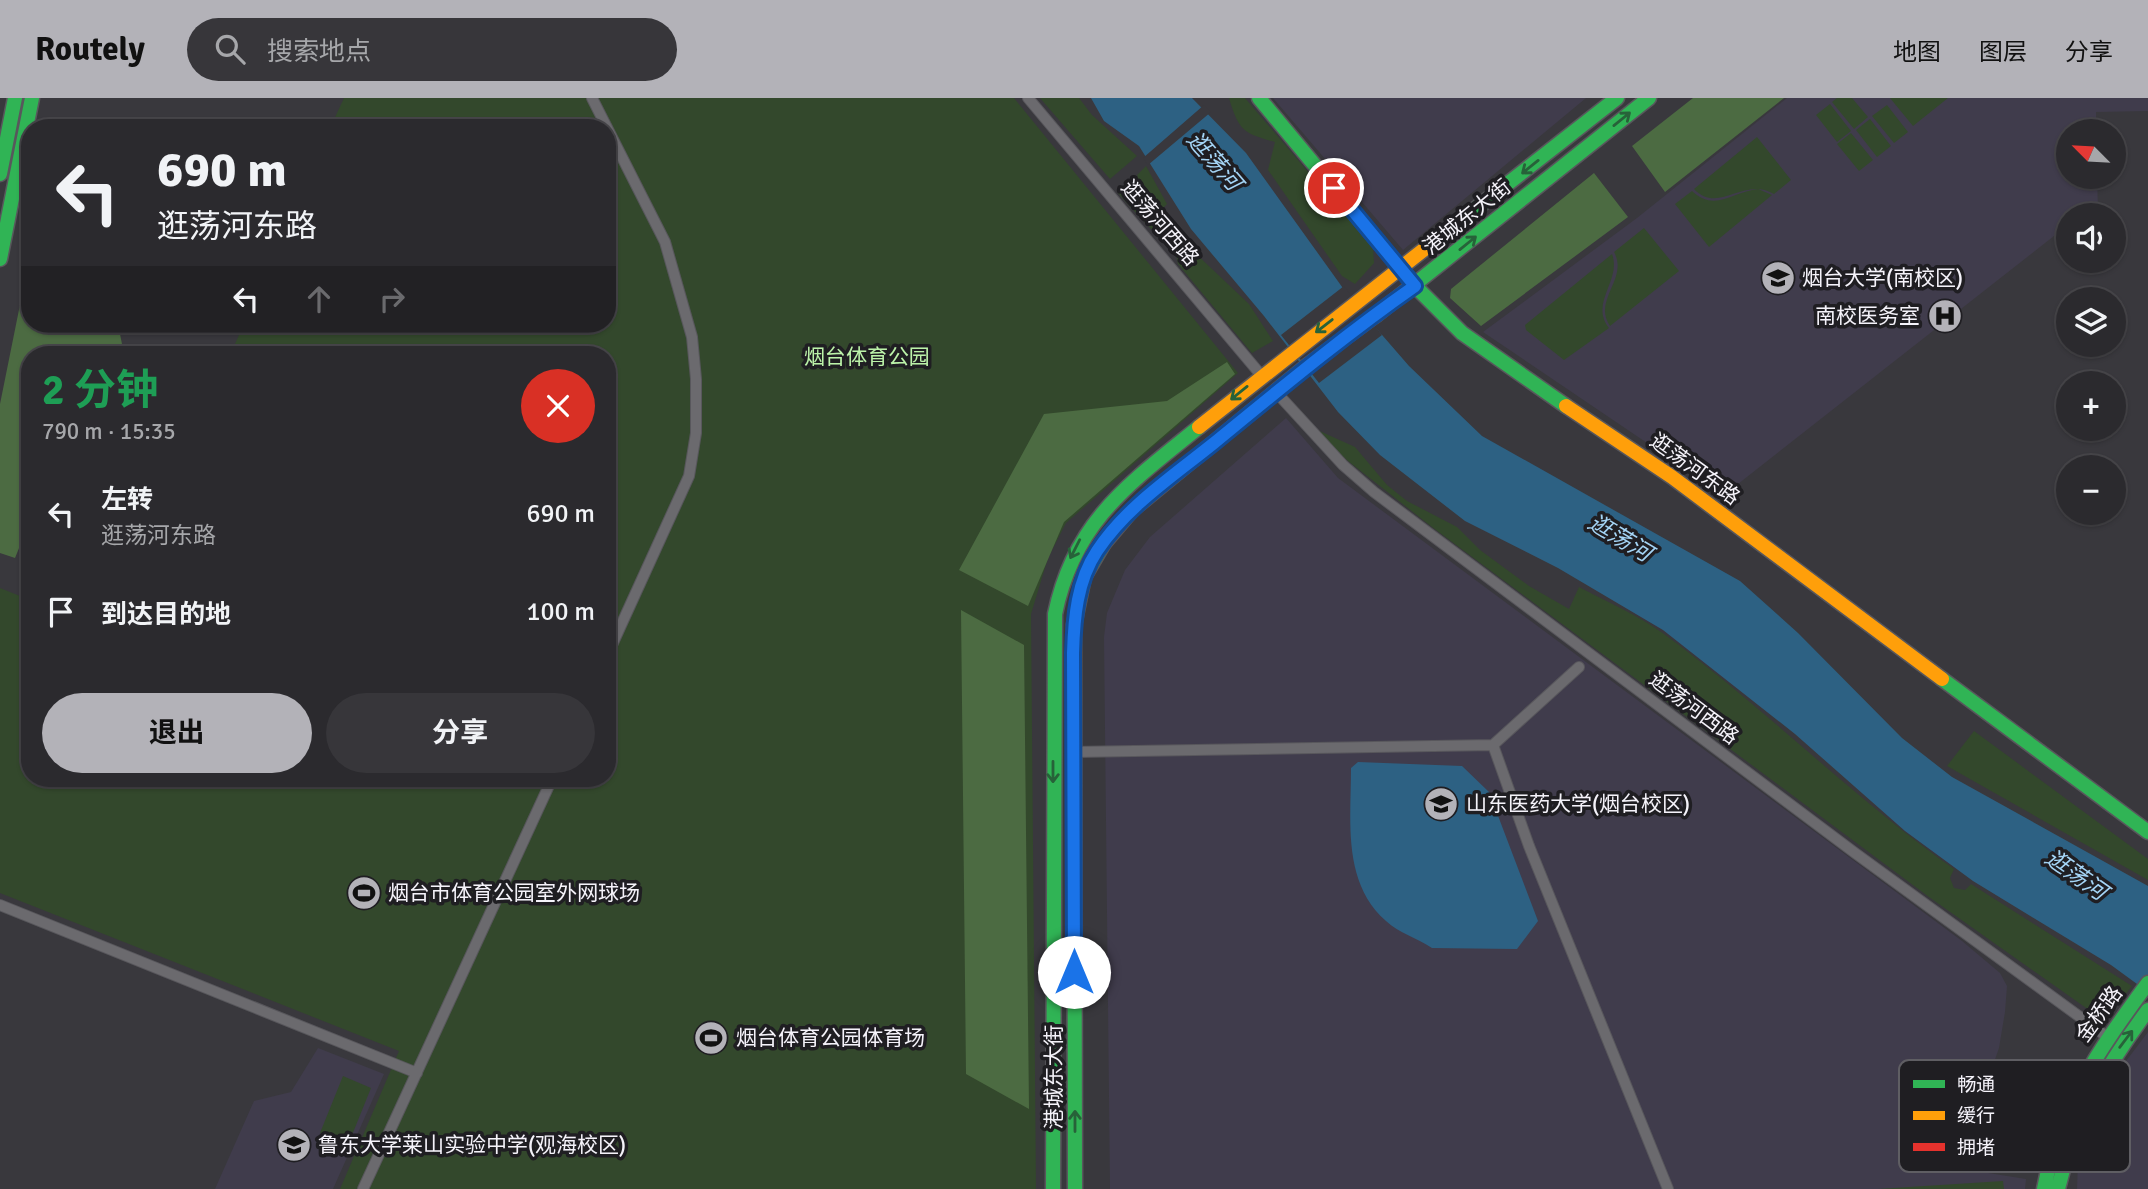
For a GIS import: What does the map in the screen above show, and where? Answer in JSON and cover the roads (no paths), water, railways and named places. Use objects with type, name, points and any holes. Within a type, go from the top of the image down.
[{"type":"main road","points":[[0,174],[15,98]]},
{"type":"main road","points":[[28,119],[32,98]]},
{"type":"main road","name":"逛荡河东路","points":[[1259,98],[1415,286],[1462,333],[1503,364],[1672,477],[2148,832]]},
{"type":"main road","name":"港城东大街","points":[[1053,1189],[1053,634],[1060,587],[1079,541],[1105,505],[1261,375],[1401,269],[1617,98]]},
{"type":"main road","name":"港城东大街","points":[[1075,1189],[1074,625],[1084,577],[1096,552],[1132,510],[1308,365],[1415,286],[1649,98]]},
{"type":"main road","points":[[1583,124],[1596,141]]},
{"type":"main road","points":[[0,259],[21,153]]},
{"type":"main road","name":"金桥路","points":[[2091,1060],[2106,1036],[2145,987]]},
{"type":"main road","name":"金桥路","points":[[2113,1060],[2148,1010]]},
{"type":"main road","name":"金桥路","points":[[2059,1189],[2063,1172]]},
{"type":"street","points":[[592,98],[603,119]]},
{"type":"street","name":"逛荡河西路","points":[[1028,98],[1261,375]]},
{"type":"street","points":[[616,145],[665,242],[692,337],[696,379],[696,433],[689,476],[616,636]]},
{"type":"street","name":"逛荡河西路","points":[[1276,392],[1343,465],[1374,492],[1855,853],[2106,1036]]},
{"type":"street","points":[[1073,752],[1493,745],[1579,667]]},
{"type":"street","points":[[1493,745],[1529,846],[1668,1189]]},
{"type":"street","points":[[363,1189],[548,787]]},
{"type":"street","points":[[0,905],[417,1073]]},
{"type":"water","name":"逛荡河","points":[[1091,98],[1192,98],[1246,153],[1350,298],[1409,366],[1482,436],[1740,581],[1798,633],[1902,738],[1952,777],[2148,886],[2148,992],[2111,965],[1973,881],[1905,831],[1795,734],[1663,630],[1558,568],[1465,521],[1380,455],[1338,412],[1264,316],[1191,229],[1139,146],[1104,121]]},
{"type":"water","points":[[1358,762],[1462,766],[1489,792],[1538,921],[1517,949],[1432,948],[1391,925],[1372,905],[1362,888],[1352,850],[1351,768]]},
{"type":"place","name":"烟台大学(南校区)","points":[[1778,278]]},
{"type":"place","name":"南校医务室","points":[[1945,316]]},
{"type":"place","name":"山东医药大学(烟台校区)","points":[[1441,804]]},
{"type":"place","name":"烟台市体育公园室外网球场","points":[[364,893]]},
{"type":"place","name":"烟台体育公园体育场","points":[[711,1038]]},
{"type":"place","name":"鲁东大学莱山实验中学(观海校区)","points":[[294,1145]]},
{"type":"park label","name":"烟台体育公园","points":[[867,357]]}]
